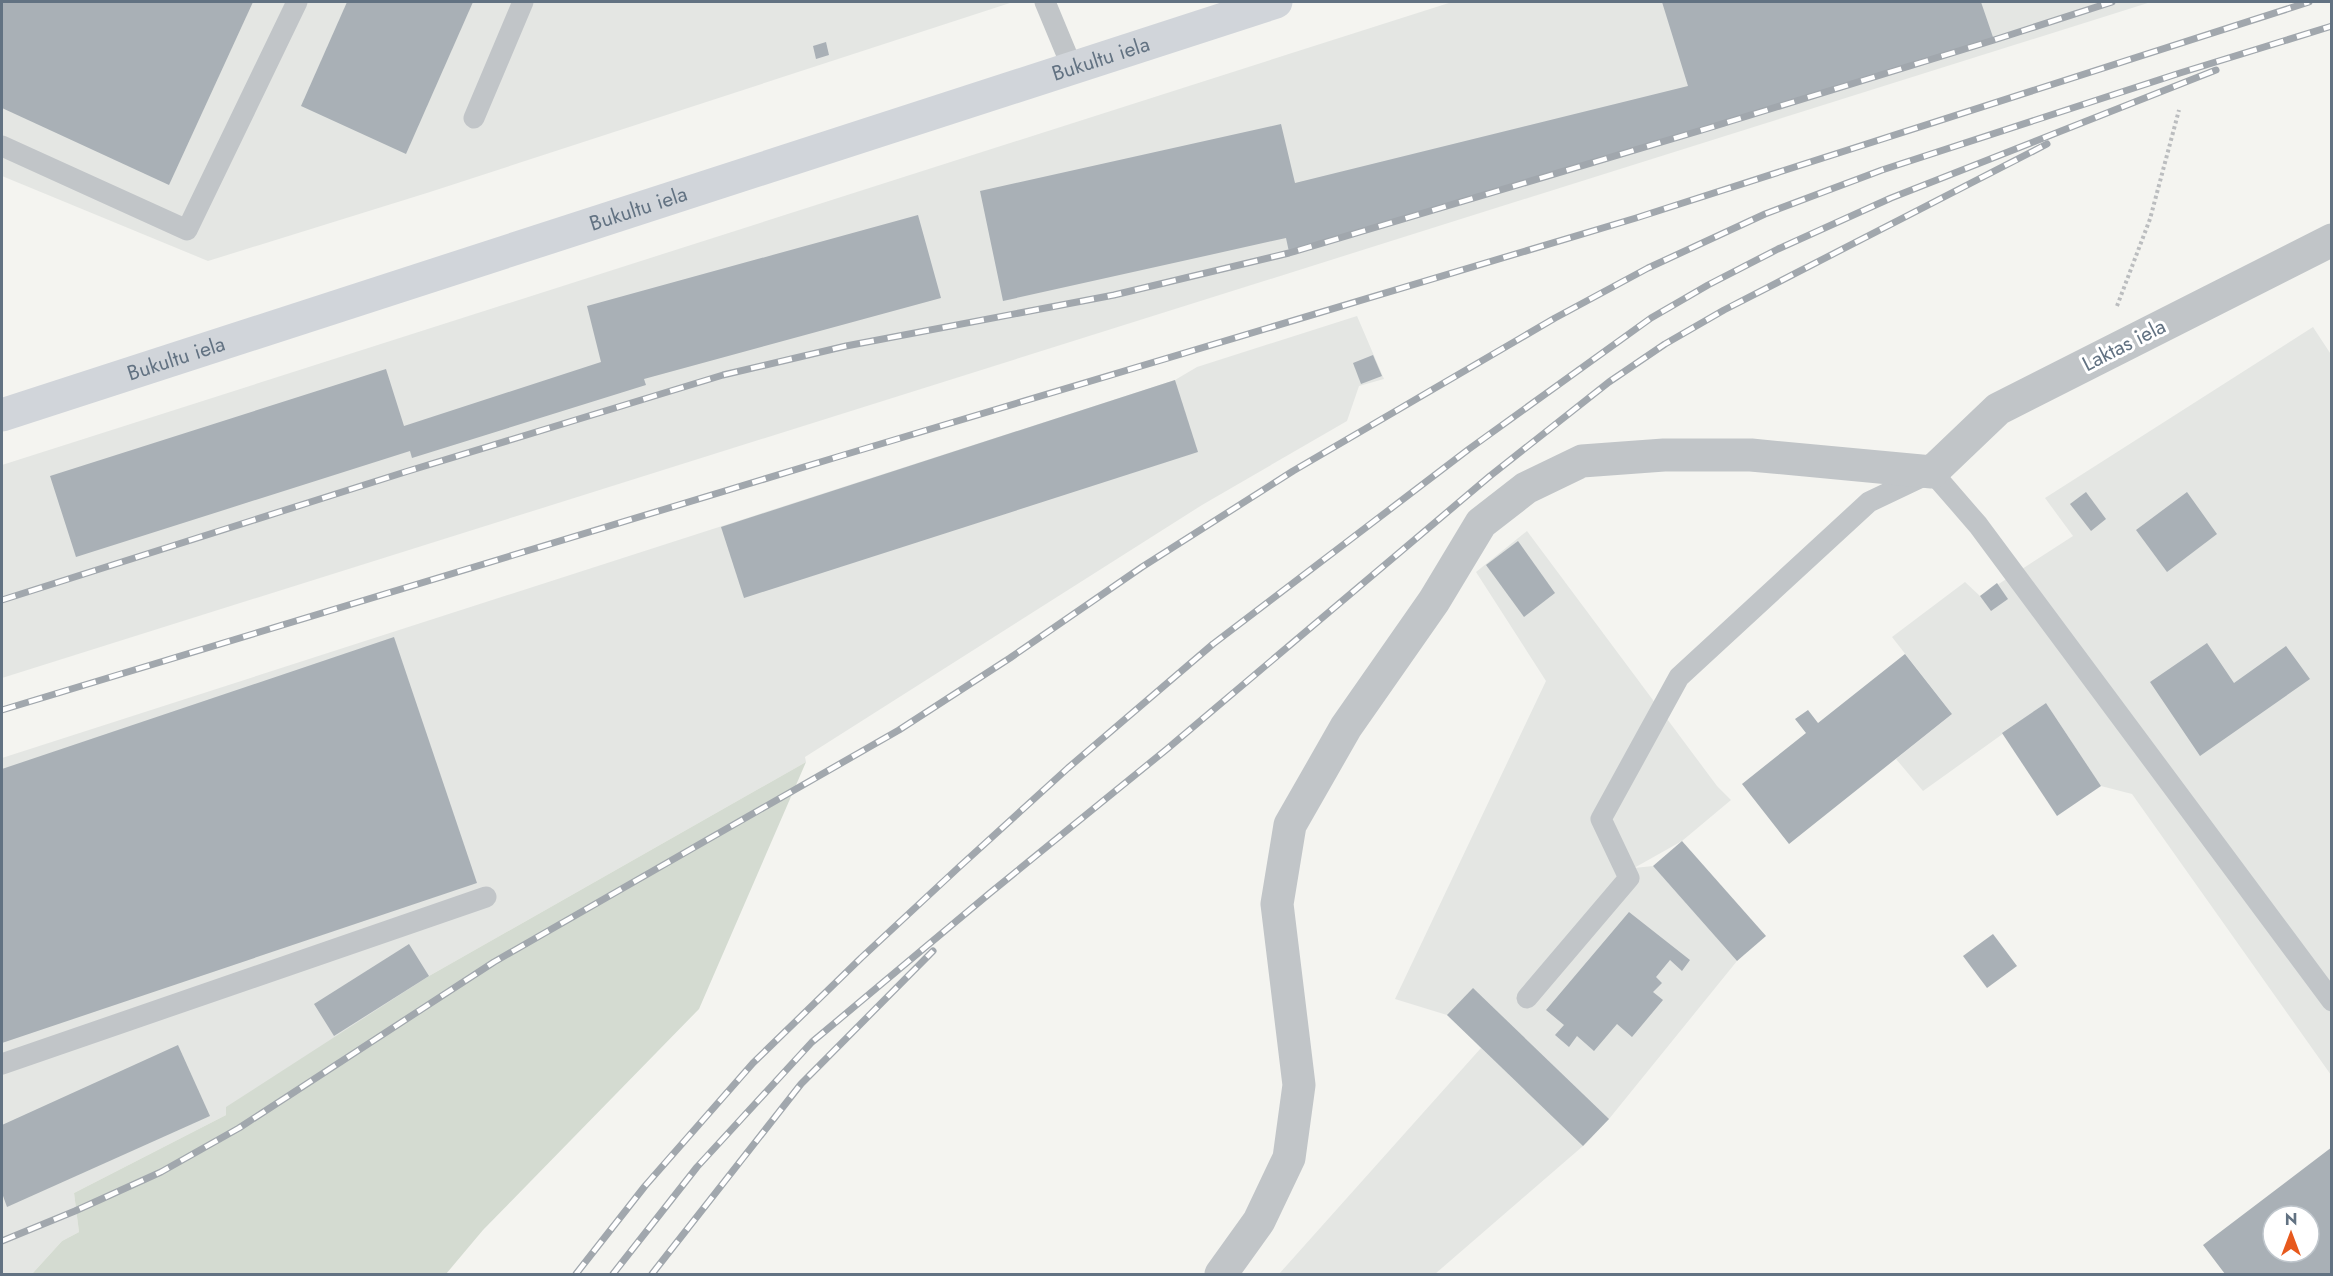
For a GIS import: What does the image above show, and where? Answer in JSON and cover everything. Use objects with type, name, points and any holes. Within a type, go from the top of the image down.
[{"type":"street","name":"Bukultu iela","points":[[2,415],[1276,2]]},
{"type":"street","name":"Laktas iela","points":[[1932,472],[1998,409],[2331,240]]},
{"type":"street","points":[[1221,1275],[1259,1221],[1289,1158],[1299,1084],[1277,904],[1290,825],[1346,727],[1434,601],[1481,523],[1526,488],[1582,461],[1664,456],[1751,455],[1932,472]]},
{"type":"lane","points":[[2,146],[187,230],[297,2]]},
{"type":"lane","points":[[474,118],[524,2]]},
{"type":"lane","points":[[1045,2],[1072,67]]},
{"type":"lane","points":[[1527,998],[1629,878],[1601,819],[1679,677],[1869,502],[1932,472],[1978,525],[2331,1000]]},
{"type":"lane","points":[[2,1064],[486,897]]},
{"type":"path","points":[[2096,360],[2150,219],[2179,110]]},
{"type":"shaded area","points":[[2,2],[1013,2],[430,192],[208,261],[2,176]]},
{"type":"shaded area","points":[[1452,2],[2151,2],[2,678],[2,465]]},
{"type":"shaded area","points":[[1357,316],[1384,379],[1359,386],[1347,421],[1202,505],[805,757],[806,762],[429,976],[226,1115],[74,1193],[79,1232],[62,1241],[32,1274],[2,1274],[2,758],[1175,380],[1197,367]]},
{"type":"shaded area","points":[[2313,327],[2332,356],[2331,1075],[2132,794],[2101,786],[2046,703],[1923,791],[1896,759],[1952,714],[1892,637],[1965,582],[1980,596],[2073,536],[2045,498]]},
{"type":"shaded area","points":[[1527,531],[1717,786],[1731,800],[1682,841],[1634,868],[1653,866],[1737,961],[1609,1119],[1583,1146],[1435,1274],[1279,1274],[1481,1048],[1447,1015],[1395,999],[1546,681],[1476,572]]},
{"type":"shaded area","points":[[806,762],[699,1009],[483,1230],[446,1274],[32,1274],[62,1241],[79,1232],[74,1193],[226,1115],[226,1107],[429,976]]},
{"type":"building","points":[[2,2],[253,2],[169,185],[2,108]]},
{"type":"building","points":[[347,2],[473,2],[406,154],[301,106]]},
{"type":"building","points":[[1662,2],[1981,2],[1994,40],[1289,252],[1286,238],[1003,301],[980,191],[1281,124],[1295,183],[1688,86]]},
{"type":"building","points":[[826,42],[829,55],[816,59],[813,46]]},
{"type":"building","points":[[918,215],[941,298],[644,379],[646,385],[412,458],[410,451],[76,557],[50,476],[386,369],[404,426],[601,362],[587,306]]},
{"type":"building","points":[[1373,355],[1382,376],[1361,384],[1353,363]]},
{"type":"building","points":[[1175,380],[1198,452],[744,598],[721,527]]},
{"type":"building","points":[[2086,492],[2106,519],[2091,531],[2070,504]]},
{"type":"building","points":[[2187,492],[2217,534],[2167,572],[2136,530]]},
{"type":"building","points":[[1518,541],[1555,593],[1524,617],[1486,565]]},
{"type":"building","points":[[1997,583],[2008,599],[1991,611],[1980,596]]},
{"type":"building","points":[[394,637],[477,883],[2,1043],[2,769]]},
{"type":"building","points":[[2207,643],[2234,683],[2286,646],[2310,679],[2200,756],[2150,682]]},
{"type":"building","points":[[1905,654],[1952,714],[1789,844],[1742,784],[1806,733],[1795,719],[1808,710],[1818,723]]},
{"type":"building","points":[[2046,703],[2101,786],[2057,816],[2002,733]]},
{"type":"building","points":[[1682,841],[1766,936],[1737,961],[1653,866]]},
{"type":"building","points":[[1629,912],[1690,960],[1682,971],[1670,960],[1656,977],[1662,983],[1653,992],[1663,1000],[1632,1037],[1617,1024],[1594,1051],[1577,1036],[1569,1047],[1555,1035],[1564,1025],[1546,1010]]},
{"type":"building","points":[[1993,934],[2017,966],[1987,988],[1963,956]]},
{"type":"building","points":[[409,944],[429,976],[334,1036],[314,1004]]},
{"type":"building","points":[[1473,988],[1609,1119],[1583,1146],[1447,1015]]},
{"type":"building","points":[[178,1045],[210,1116],[7,1207],[2,1193],[2,1125]]},
{"type":"building","points":[[2332,1147],[2332,1274],[2225,1274],[2203,1245]]},
{"type":"railway","points":[[2,600],[405,472],[723,375],[846,346],[1114,295],[1289,253],[1702,130],[2112,2]]},
{"type":"railway","points":[[2,710],[1636,218],[2309,2]]},
{"type":"railway","points":[[2,1241],[161,1172],[239,1128],[494,962],[899,730],[1010,658],[1142,567],[1293,471],[1555,318],[1648,268],[1765,214],[1882,170],[2332,26]]},
{"type":"railway","points":[[576,1274],[645,1186],[753,1063],[958,868],[1068,768],[1213,644],[1469,449],[1651,318],[1778,249],[1891,198],[2216,70]]},
{"type":"railway","points":[[613,1274],[697,1167],[812,1042],[1167,749],[1490,476],[1609,382],[1665,344],[1724,310],[2047,144]]},
{"type":"railway","points":[[652,1274],[801,1084],[933,951]]}]
